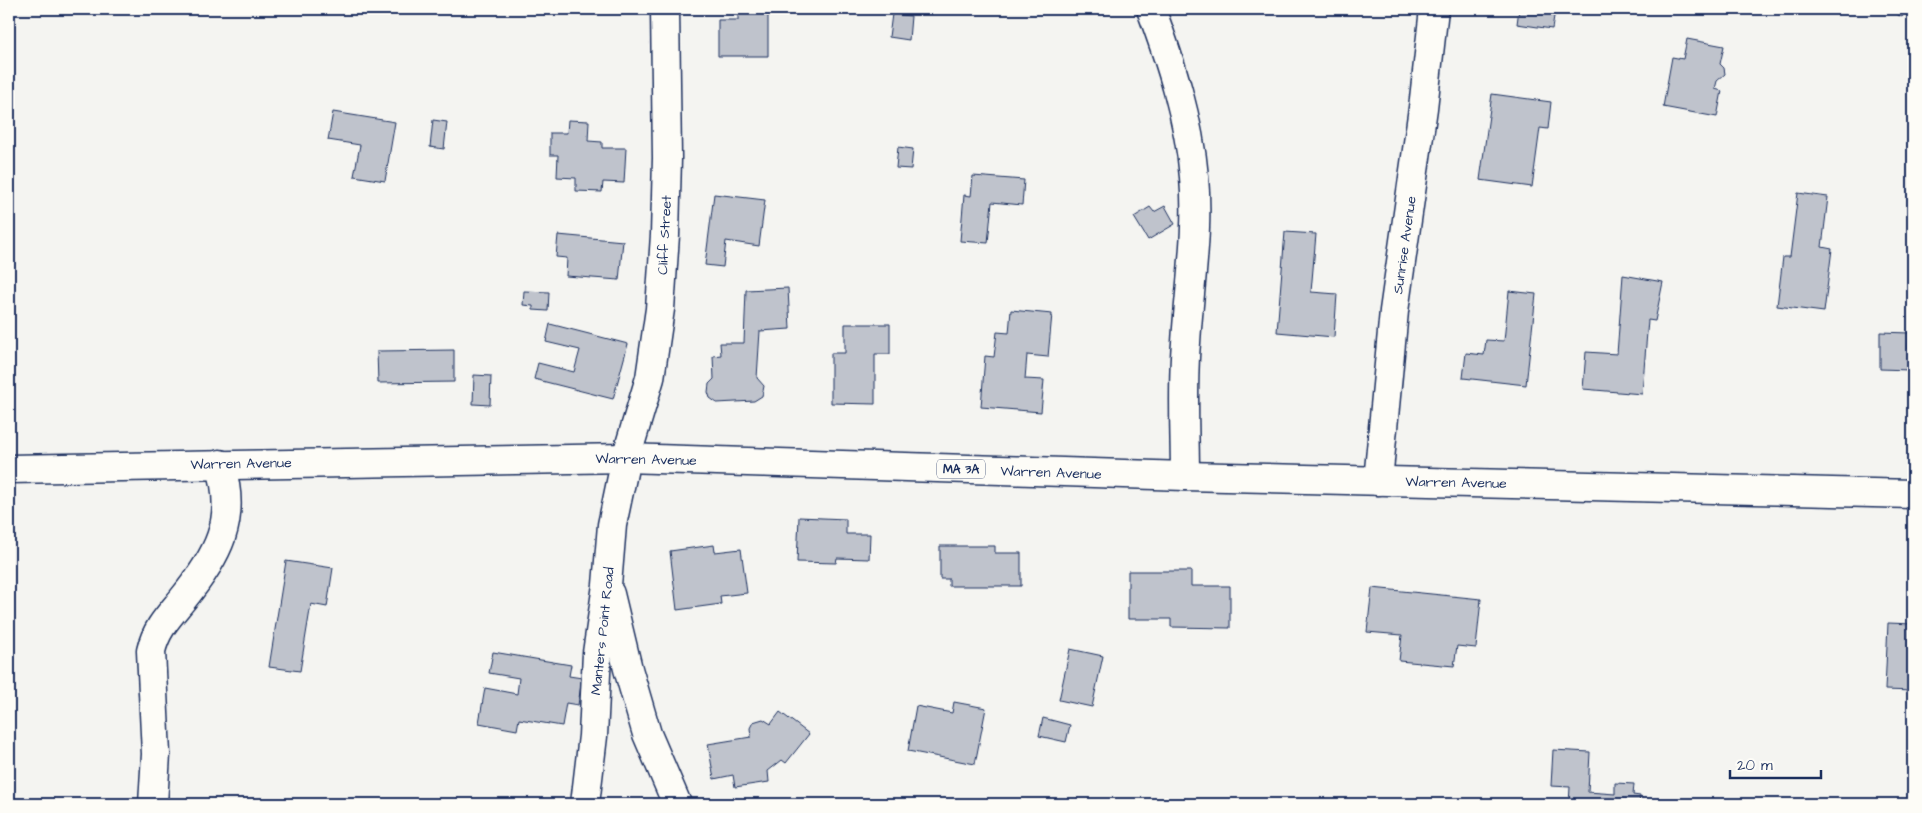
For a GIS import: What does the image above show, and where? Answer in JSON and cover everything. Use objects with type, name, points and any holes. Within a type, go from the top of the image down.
[{"type":"main road","name":"Cliff Street","points":[[626,458],[650,378],[660,309],[668,158],[665,9]]},
{"type":"main road","points":[[1151,9],[1172,65],[1188,132],[1194,178],[1194,230],[1184,385],[1186,476]]},
{"type":"main road","name":"Sunrise Avenue","points":[[1378,481],[1394,311],[1423,108],[1434,9]]},
{"type":"main road","name":"Warren Avenue","points":[[9,468],[626,458],[1186,476],[1913,494]]},
{"type":"main road","name":"Manters Point Road","points":[[585,804],[593,736],[597,653],[607,585],[612,524],[626,458]]},
{"type":"main road","points":[[153,804],[156,754],[151,666],[154,637],[163,621],[200,576],[219,543],[228,508],[227,490],[220,464]]},
{"type":"main road","points":[[607,585],[644,726],[677,804]]},
{"type":"building","points":[[738,9],[768,9],[768,56],[718,56],[718,20],[738,20]]},
{"type":"building","points":[[1519,9],[1561,9],[1561,11],[1555,10],[1552,29],[1517,24]]},
{"type":"building","points":[[1887,9],[1907,9],[1902,17]]},
{"type":"building","points":[[892,14],[911,16],[909,40],[889,37]]},
{"type":"building","points":[[1687,39],[1724,46],[1720,64],[1724,68],[1725,74],[1717,81],[1715,89],[1722,91],[1717,117],[1663,107],[1672,57],[1683,59]]},
{"type":"building","points":[[1492,94],[1551,102],[1548,129],[1540,128],[1532,187],[1480,180]]},
{"type":"building","points":[[333,112],[395,122],[385,181],[354,176],[360,145],[328,140]]},
{"type":"building","points":[[433,120],[447,122],[444,149],[430,147]]},
{"type":"building","points":[[568,120],[589,121],[588,141],[602,142],[602,148],[626,148],[624,183],[603,182],[602,192],[576,191],[576,178],[557,177],[558,155],[550,155],[550,133],[567,133]]},
{"type":"building","points":[[898,147],[913,149],[911,169],[896,168]]},
{"type":"building","points":[[973,176],[1024,180],[1022,205],[992,202],[988,243],[960,241],[964,195],[971,196]]},
{"type":"building","points":[[1798,193],[1828,197],[1822,247],[1832,249],[1824,312],[1777,306],[1783,257],[1790,257]]},
{"type":"building","points":[[714,194],[765,200],[759,246],[726,241],[723,267],[705,265]]},
{"type":"building","points":[[1165,206],[1175,224],[1148,240],[1134,217],[1150,207],[1154,212]]},
{"type":"building","points":[[1285,232],[1316,234],[1311,292],[1337,294],[1334,337],[1277,332]]},
{"type":"building","points":[[558,235],[623,241],[619,280],[566,276],[567,258],[556,257]]},
{"type":"building","points":[[1623,275],[1663,282],[1655,321],[1648,320],[1642,394],[1583,389],[1586,352],[1617,354]]},
{"type":"building","points":[[788,288],[790,329],[760,331],[757,378],[764,386],[762,396],[754,401],[717,403],[710,398],[708,392],[709,384],[714,379],[713,356],[721,355],[720,343],[744,343],[746,290]]},
{"type":"building","points":[[524,291],[549,292],[548,311],[533,310],[533,306],[523,305]]},
{"type":"building","points":[[1509,291],[1536,294],[1526,385],[1463,378],[1466,353],[1484,355],[1486,340],[1504,341]]},
{"type":"building","points":[[1011,310],[1052,314],[1048,357],[1027,355],[1025,379],[1044,380],[1041,412],[981,407],[985,356],[994,357],[997,332],[1009,333]]},
{"type":"building","points":[[550,324],[628,344],[613,399],[534,379],[538,363],[574,372],[580,350],[546,342]]},
{"type":"building","points":[[845,324],[890,324],[890,354],[875,354],[875,404],[831,403],[831,353],[845,353]]},
{"type":"building","points":[[1880,332],[1909,333],[1908,349],[1913,349],[1913,397],[1908,397],[1909,370],[1880,369]]},
{"type":"building","points":[[454,350],[454,382],[378,383],[377,351]]},
{"type":"building","points":[[474,375],[491,376],[490,405],[473,404]]},
{"type":"building","points":[[799,517],[846,519],[846,534],[870,534],[869,559],[837,558],[836,563],[797,562]]},
{"type":"building","points":[[714,545],[715,552],[741,549],[747,593],[720,596],[721,604],[677,610],[670,551]]},
{"type":"building","points":[[940,546],[995,546],[995,553],[1021,553],[1021,586],[949,586],[949,579],[940,579]]},
{"type":"building","points":[[286,561],[333,568],[327,607],[311,604],[300,671],[269,667]]},
{"type":"building","points":[[1128,571],[1191,571],[1191,586],[1230,586],[1230,628],[1171,627],[1171,619],[1128,619]]},
{"type":"building","points":[[1372,588],[1481,599],[1476,648],[1457,646],[1454,666],[1399,661],[1402,635],[1367,632]]},
{"type":"building","points":[[1888,623],[1913,624],[1913,691],[1885,690]]},
{"type":"building","points":[[1070,649],[1103,656],[1092,707],[1059,700]]},
{"type":"building","points":[[493,652],[571,665],[569,676],[582,678],[578,705],[566,703],[562,726],[519,719],[517,730],[479,723],[485,688],[517,694],[519,678],[489,673]]},
{"type":"building","points":[[954,702],[986,708],[975,764],[908,751],[916,706],[952,713]]},
{"type":"building","points":[[780,712],[809,734],[786,763],[782,760],[768,771],[769,782],[735,787],[733,775],[714,779],[708,744],[751,737],[750,728],[753,722],[763,719],[771,724]]},
{"type":"building","points":[[1043,718],[1070,725],[1066,742],[1039,736]]},
{"type":"building","points":[[1553,750],[1590,752],[1588,792],[1615,794],[1615,783],[1634,784],[1633,795],[1640,796],[1639,804],[1569,804],[1570,787],[1551,786]]}]
